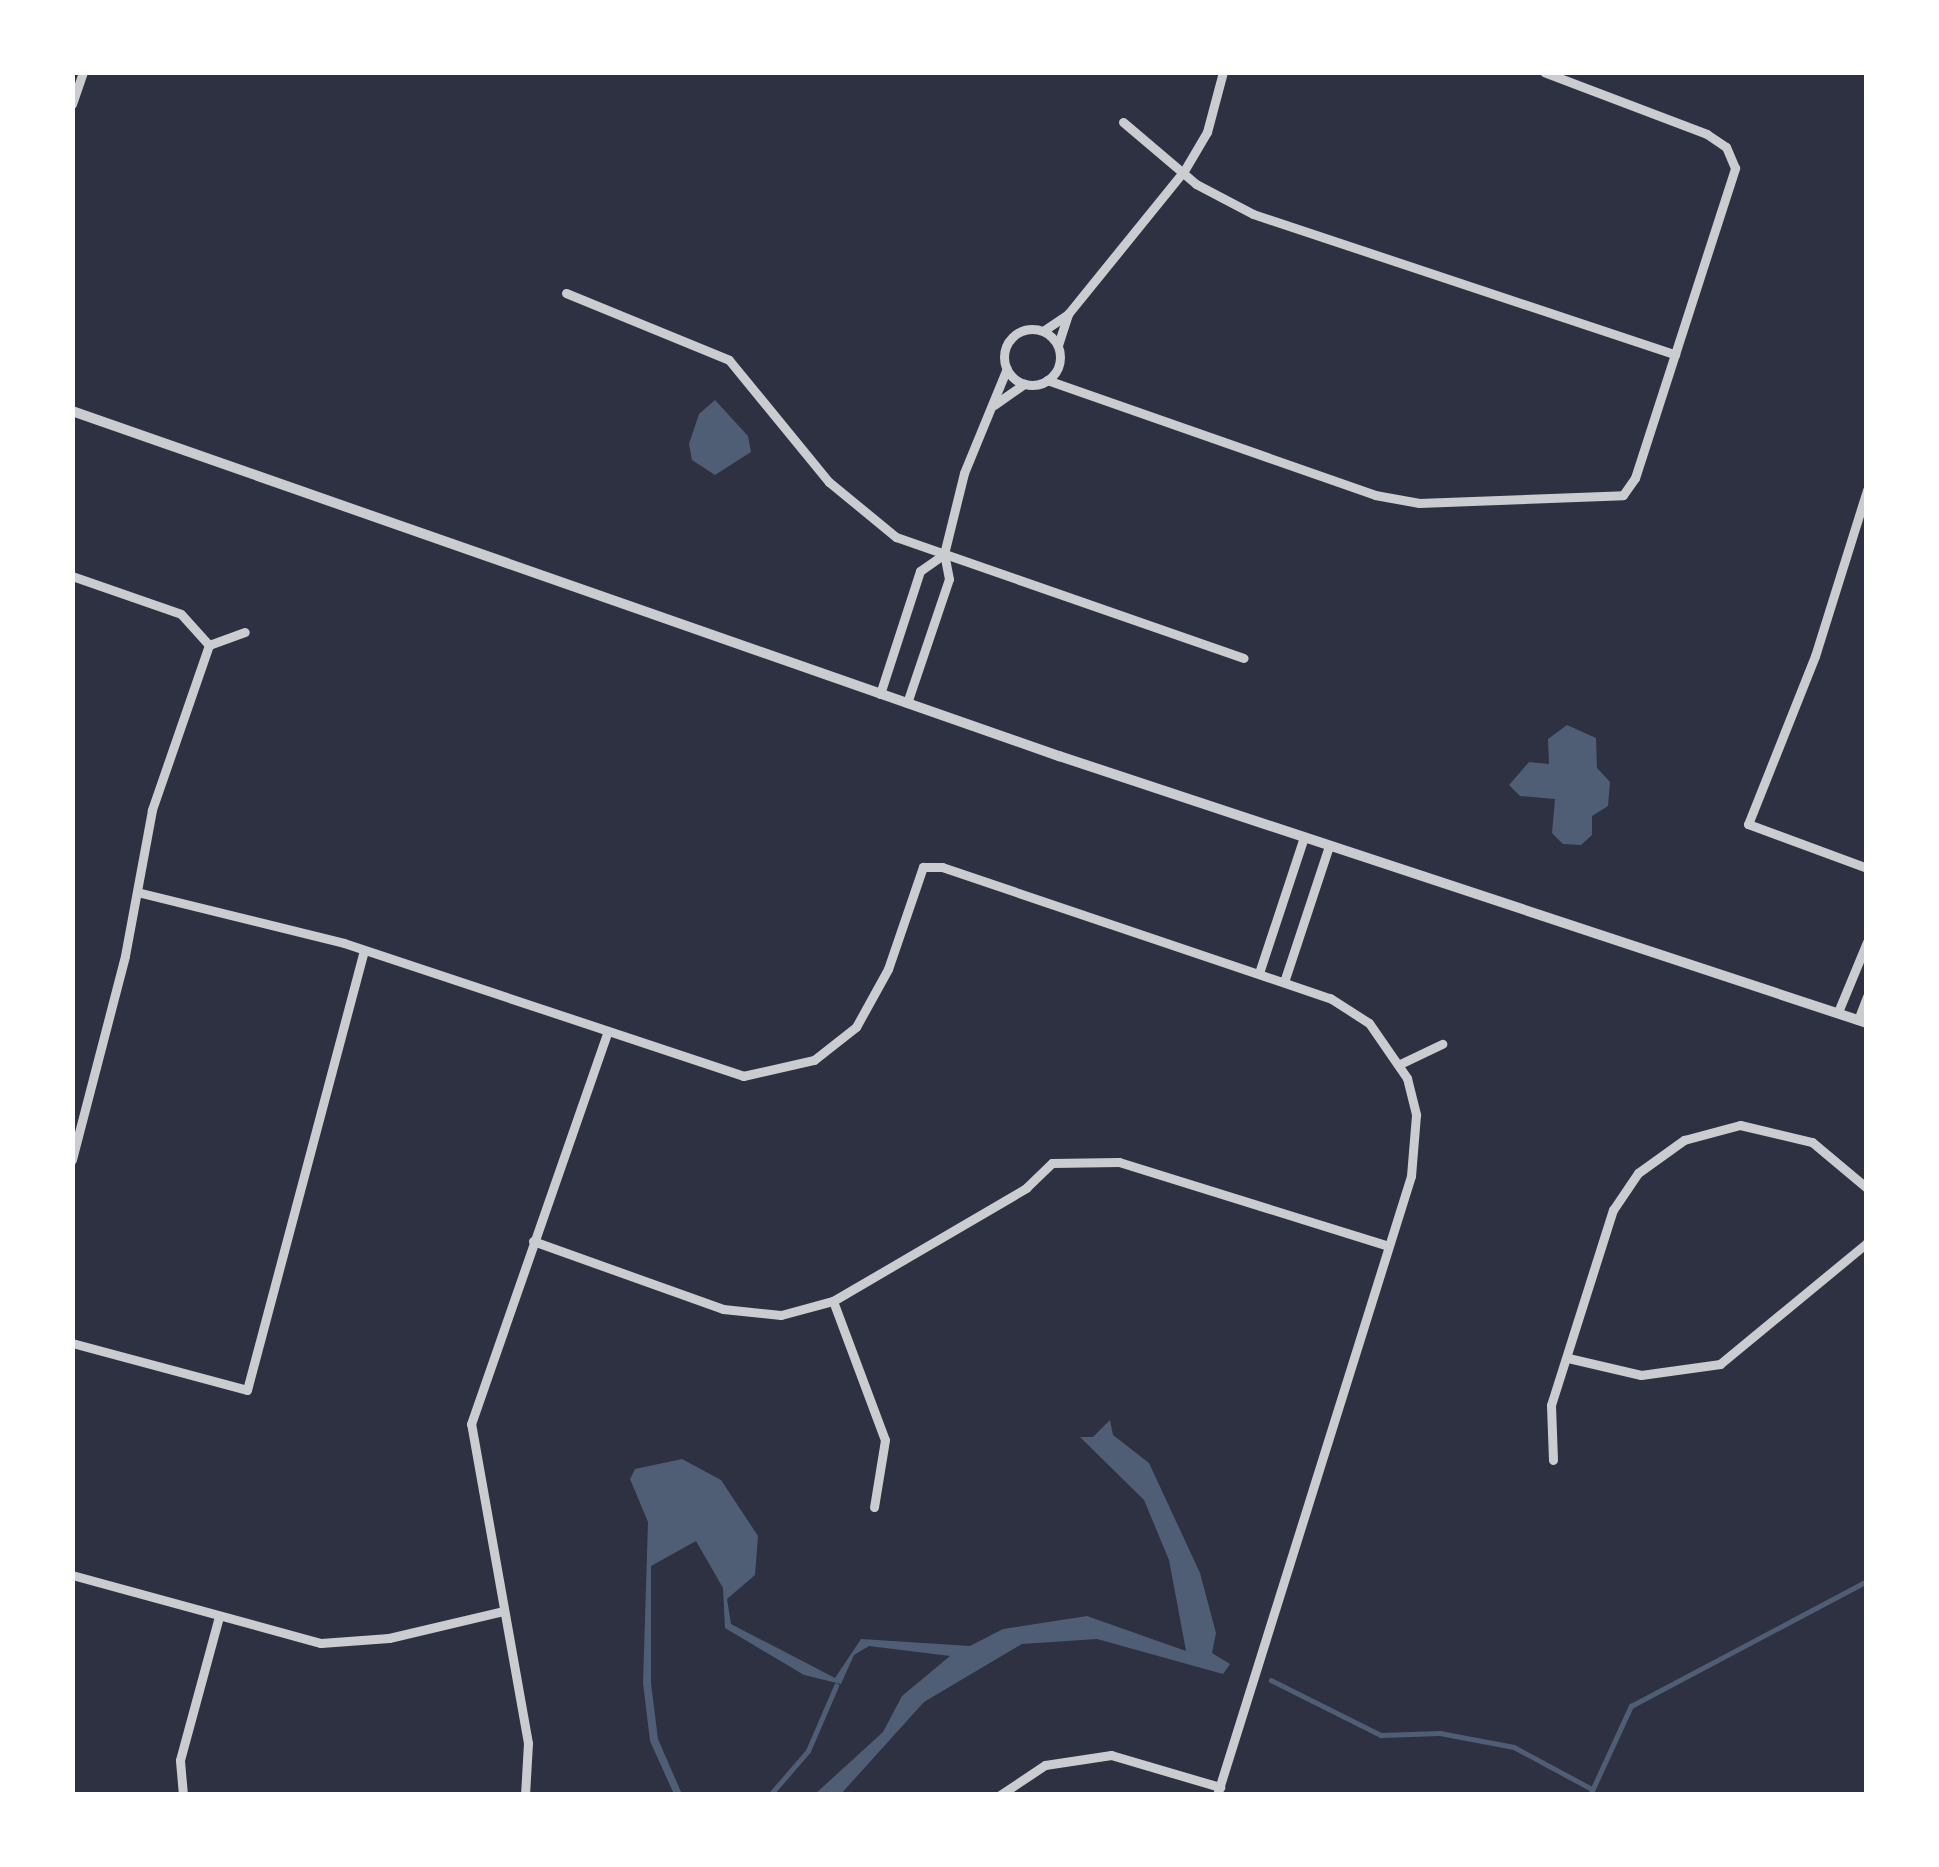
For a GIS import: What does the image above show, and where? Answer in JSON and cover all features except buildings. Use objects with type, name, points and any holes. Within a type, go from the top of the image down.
[{"type":"street","points":[[72,104],[83,72]]},
{"type":"street","points":[[908,703],[949,579],[944,554],[964,472],[1007,368],[1005,350],[1016,334],[1043,331],[1068,314],[1184,171],[1207,132],[1223,72]]},
{"type":"street","points":[[994,405],[1025,384],[1048,380],[1375,495],[1419,503],[1623,495],[1635,478],[1735,168],[1726,147],[1707,134],[1544,72]]},
{"type":"street","points":[[1123,122],[1184,171],[1253,214],[1675,354]]},
{"type":"street","points":[[566,293],[729,360],[859,512],[944,554],[1244,658]]},
{"type":"street","points":[[1068,314],[1058,345],[1059,366],[1072,388]]},
{"type":"street","points":[[1043,331],[1058,345]]},
{"type":"street","points":[[1048,380],[1059,366]]},
{"type":"street","points":[[1007,368],[1025,384]]},
{"type":"street","points":[[72,411],[880,694],[1863,1022],[1867,997]]},
{"type":"street","points":[[1867,490],[1827,622],[1748,824],[1867,868]]},
{"type":"street","points":[[880,694],[920,571],[944,554]]},
{"type":"street","points":[[72,576],[181,614],[209,645]]},
{"type":"street","points":[[209,645],[245,632]]},
{"type":"street","points":[[72,1160],[137,892],[152,810],[209,645]]},
{"type":"street","points":[[1259,973],[1304,837]]},
{"type":"street","points":[[1283,982],[1329,847]]},
{"type":"street","points":[[137,892],[364,951],[605,1036],[743,1076],[814,1060],[872,1004],[922,867],[942,867],[1259,973],[1369,1023],[1400,1064],[1416,1115],[1416,1145],[1218,1791],[1111,1755],[1045,1765],[1000,1795]]},
{"type":"street","points":[[1838,1012],[1867,942]]},
{"type":"street","points":[[72,1342],[247,1390],[364,951]]},
{"type":"street","points":[[525,1795],[528,1743],[471,1424],[605,1036]]},
{"type":"street","points":[[1400,1064],[1442,1044]]},
{"type":"street","points":[[1552,1460],[1551,1405],[1613,1210],[1638,1172],[1684,1140],[1740,1125],[1774,1128],[1835,1156],[1867,1188]]},
{"type":"street","points":[[533,1241],[738,1312],[781,1315],[832,1300],[1026,1188],[1052,1162],[1152,1168],[1388,1246]]},
{"type":"street","points":[[1568,1358],[1641,1375],[1720,1364],[1867,1243]]},
{"type":"street","points":[[832,1300],[885,1440],[874,1508]]},
{"type":"street","points":[[72,1575],[219,1616],[351,1645],[503,1611]]},
{"type":"street","points":[[183,1795],[180,1760],[219,1616]]},
{"type":"water","points":[[715,400],[748,436],[751,452],[715,475],[692,460],[689,444],[699,414]]},
{"type":"water","points":[[1567,725],[1596,738],[1597,768],[1610,782],[1608,806],[1592,816],[1592,835],[1581,845],[1563,844],[1552,833],[1555,799],[1520,796],[1509,785],[1529,762],[1549,764],[1548,739]]},
{"type":"water","points":[[1110,1420],[1113,1435],[1149,1463],[1200,1573],[1216,1633],[1212,1653],[1230,1664],[1223,1674],[1097,1639],[1022,1644],[924,1702],[840,1795],[814,1795],[883,1732],[902,1696],[950,1656],[869,1646],[854,1655],[841,1684],[804,1675],[725,1628],[723,1588],[696,1541],[651,1566],[651,1683],[658,1739],[681,1792],[673,1792],[650,1741],[643,1683],[648,1522],[630,1479],[635,1469],[682,1459],[721,1480],[758,1536],[755,1575],[727,1599],[731,1624],[835,1678],[861,1639],[970,1646],[1003,1629],[1087,1616],[1186,1651],[1169,1560],[1144,1500],[1080,1437],[1093,1437]]},
{"type":"waterway","points":[[1590,1795],[1631,1706],[1867,1581]]},
{"type":"waterway","points":[[1271,1680],[1381,1735],[1440,1733],[1514,1747],[1592,1789]]},
{"type":"waterway","points":[[770,1795],[808,1751],[836,1686]]}]
